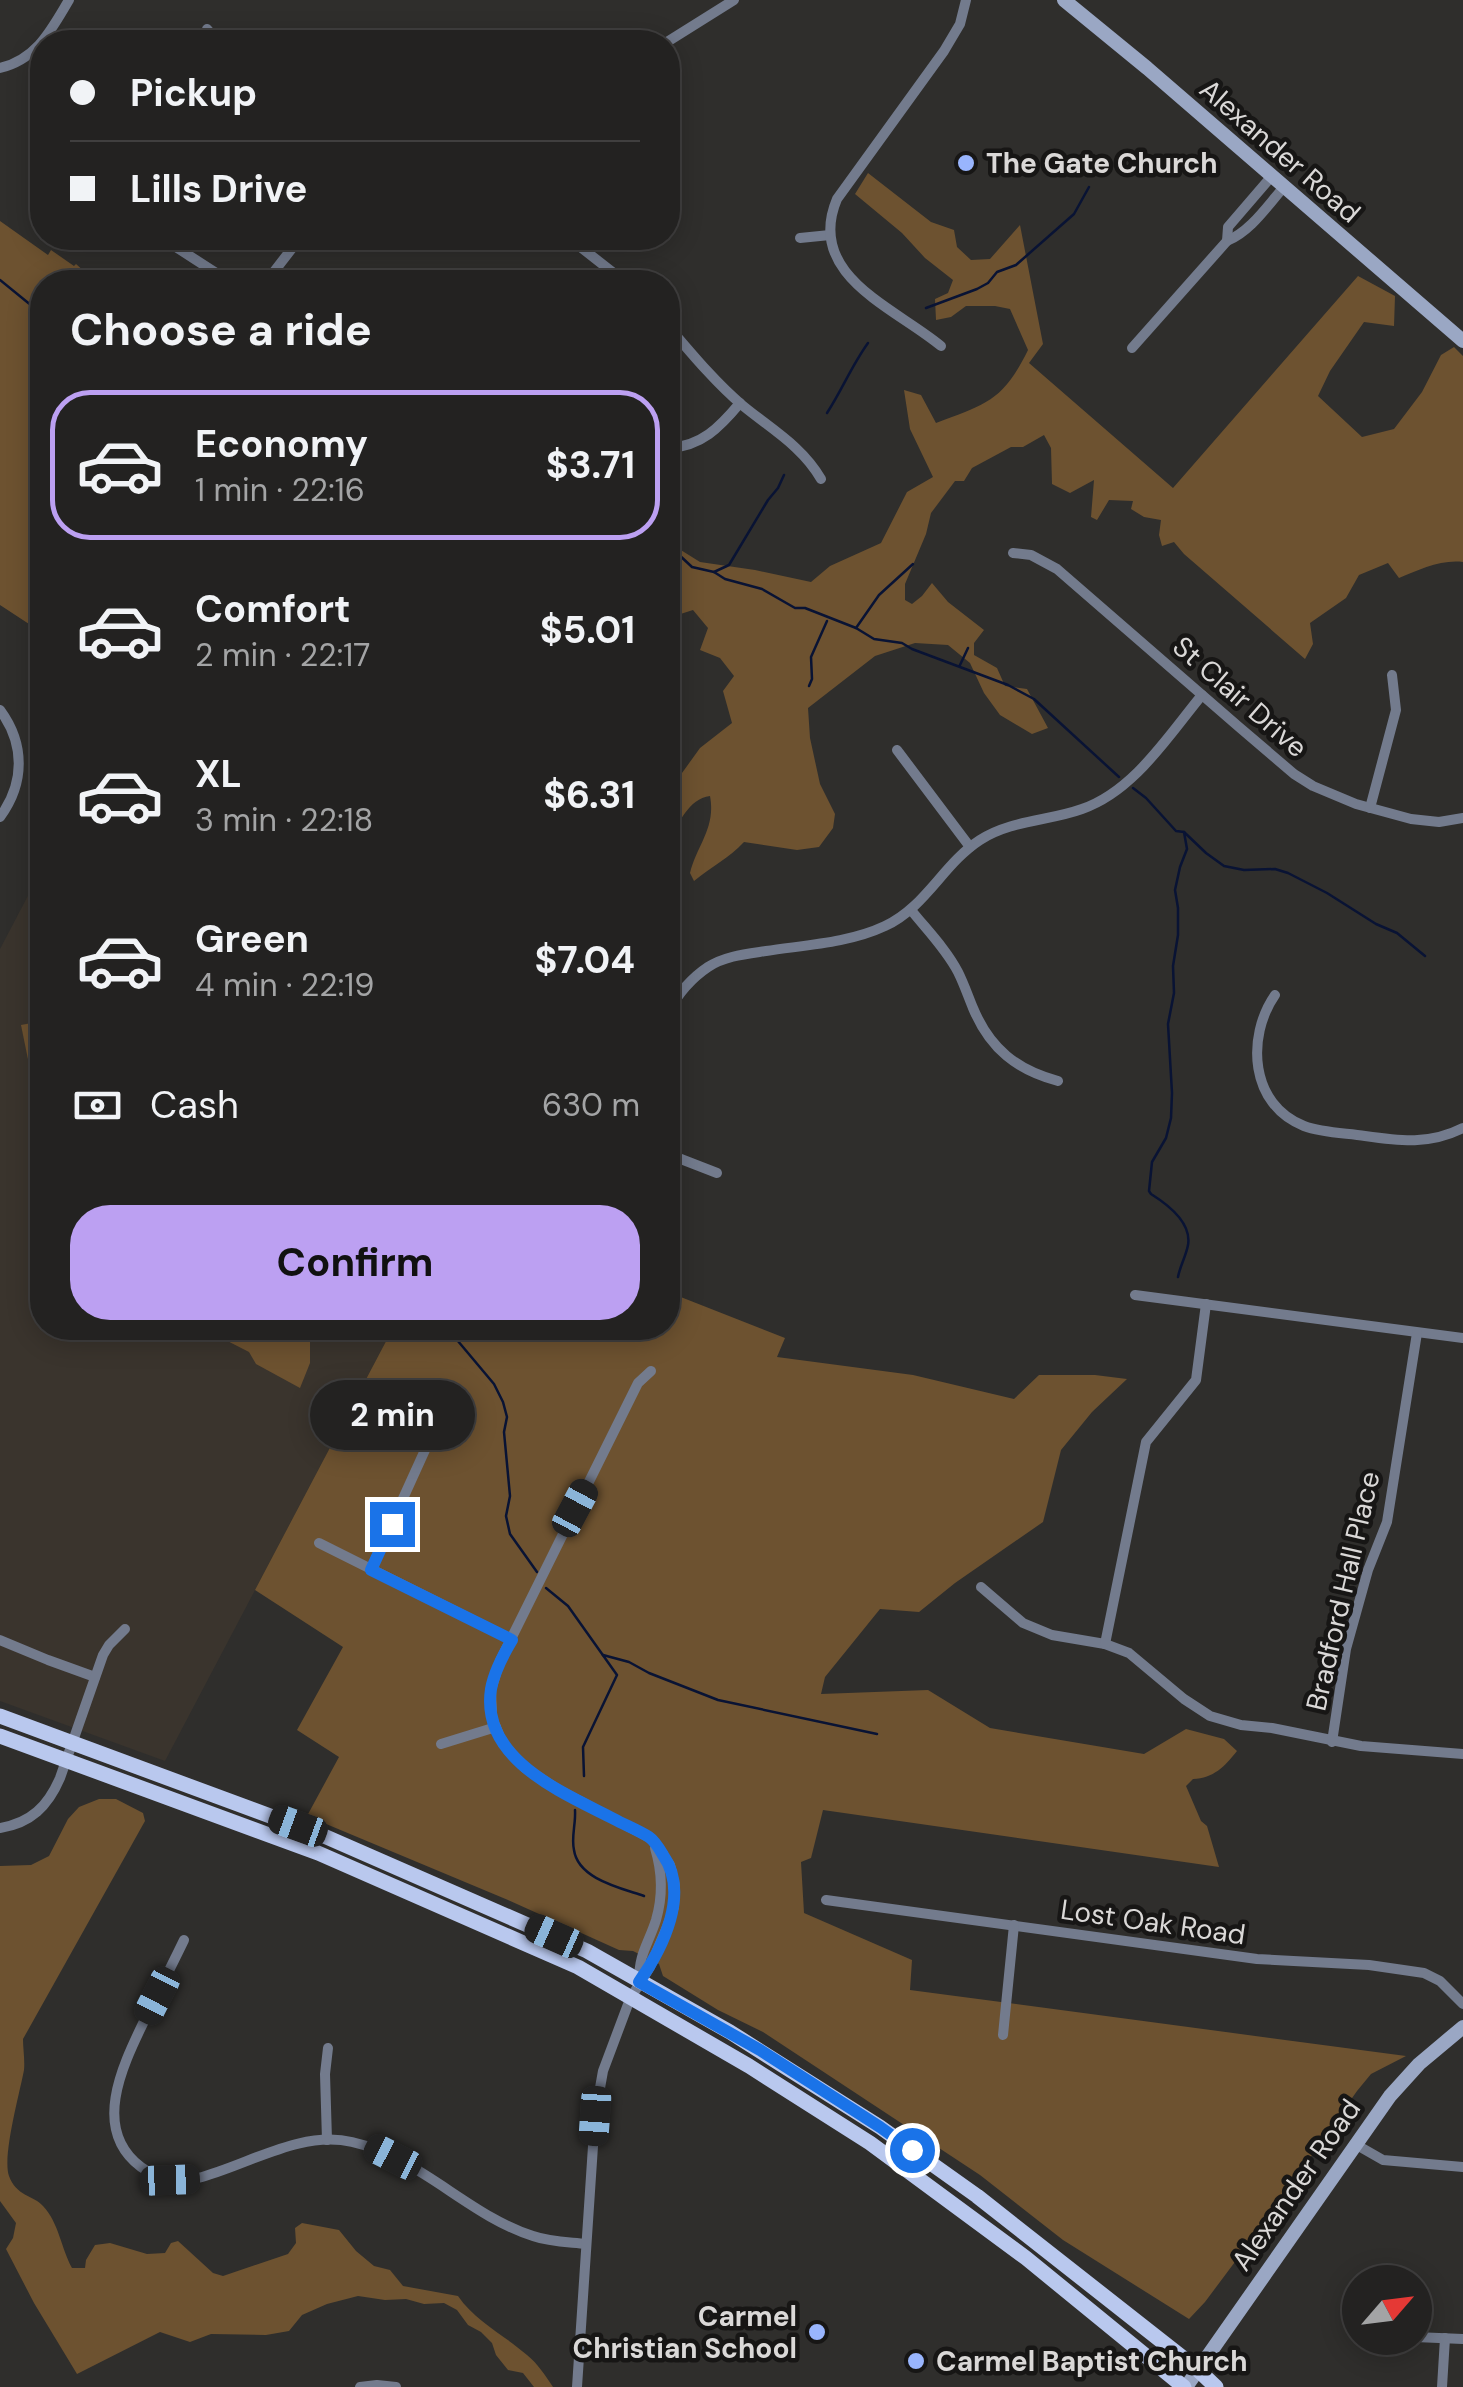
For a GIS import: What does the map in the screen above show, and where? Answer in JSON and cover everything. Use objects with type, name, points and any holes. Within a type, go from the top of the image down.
[{"type":"main road","points":[[0,1716],[69,1752],[318,1853],[578,1967],[749,2066],[870,2143],[1026,2258],[1185,2387]]},
{"type":"main road","points":[[0,1736],[69,1752],[324,1836],[586,1951],[730,2032],[880,2127],[977,2196],[1216,2387]]},
{"type":"street","points":[[50,30],[69,0]]},
{"type":"street","points":[[680,34],[734,0]]},
{"type":"street","points":[[941,346],[848,278],[833,250],[830,235],[837,199],[944,51],[960,24],[966,0]]},
{"type":"street","name":"Alexander Road","points":[[1066,1],[1463,342]]},
{"type":"street","points":[[0,68],[30,54]]},
{"type":"street","points":[[1227,241],[1228,227],[1272,177]]},
{"type":"street","points":[[1132,348],[1227,241],[1249,226],[1284,187]]},
{"type":"street","points":[[800,238],[830,235]]},
{"type":"street","points":[[181,250],[211,270]]},
{"type":"street","points":[[275,270],[291,250]]},
{"type":"street","points":[[584,250],[610,270]]},
{"type":"street","points":[[680,339],[740,404],[796,446],[822,479]]},
{"type":"street","points":[[680,446],[716,430],[740,404]]},
{"type":"street","name":"St Clair Drive","points":[[1013,553],[1031,555],[1057,569],[1294,774],[1334,796],[1370,808],[1429,822],[1463,818]]},
{"type":"street","points":[[1370,808],[1396,710],[1392,674]]},
{"type":"street","points":[[680,992],[690,980],[722,960],[864,934],[890,924],[910,910],[970,847],[1002,829],[1085,808],[1119,789],[1202,696]]},
{"type":"street","points":[[0,710],[16,741],[20,766],[16,790],[0,817]]},
{"type":"street","points":[[898,750],[970,847]]},
{"type":"street","points":[[910,910],[950,958],[984,1030],[998,1048],[1021,1068],[1058,1081]]},
{"type":"street","points":[[1275,994],[1261,1022],[1257,1066],[1266,1094],[1291,1119],[1318,1129],[1414,1142],[1442,1138],[1463,1128]]},
{"type":"street","points":[[680,1159],[717,1173]]},
{"type":"street","points":[[1135,1295],[1463,1338]]},
{"type":"street","points":[[1105,1644],[1146,1442],[1196,1380],[1206,1304]]},
{"type":"street","name":"Bradford Hall Place","points":[[1332,1742],[1346,1649],[1368,1570],[1387,1522],[1417,1333]]},
{"type":"street","points":[[577,2387],[595,2116],[603,2071],[630,1999],[650,1967],[674,1907],[675,1886],[670,1865],[652,1838],[525,1768],[503,1744],[496,1728],[491,1690],[500,1661],[638,1383],[651,1372]]},
{"type":"street","points":[[371,1570],[450,1395]]},
{"type":"street","points":[[319,1543],[512,1640]]},
{"type":"street","points":[[981,1587],[1023,1624],[1129,1653],[1210,1716],[1332,1742],[1463,1754]]},
{"type":"street","points":[[0,1828],[25,1821],[42,1809],[56,1789],[95,1677],[109,1645],[125,1629]]},
{"type":"street","points":[[0,1640],[95,1677]]},
{"type":"street","points":[[441,1744],[496,1728]]},
{"type":"street","name":"Lost Oak Road","points":[[826,1900],[1257,1959],[1369,1965],[1424,1973],[1440,1980],[1463,2004]]},
{"type":"street","points":[[1003,2035],[1014,1925]]},
{"type":"street","points":[[184,1940],[127,2056],[116,2087],[114,2114],[118,2140],[129,2158],[151,2174],[170,2180],[195,2178],[301,2143],[346,2140],[372,2146],[414,2168],[508,2226],[534,2237],[586,2244]]},
{"type":"street","points":[[1458,2031],[1463,2048]]},
{"type":"street","name":"Alexander Road","points":[[1185,2387],[1406,2076],[1458,2031]]},
{"type":"street","points":[[327,2140],[328,2048]]},
{"type":"street","points":[[1356,2144],[1383,2160],[1463,2168]]},
{"type":"street","points":[[1432,2338],[1463,2339]]},
{"type":"street","points":[[1442,2387],[1445,2338]]},
{"type":"street","points":[[360,2387],[396,2387]]},
{"type":"shaded area","points":[[868,173],[931,222],[954,230],[957,247],[971,260],[990,259],[1020,225],[1043,344],[1029,363],[1173,488],[1358,276],[1395,296],[1394,326],[1364,322],[1330,371],[1318,396],[1362,437],[1394,429],[1422,392],[1441,355],[1454,347],[1463,356],[1463,562],[1439,564],[1399,578],[1388,563],[1359,575],[1346,598],[1310,623],[1313,644],[1305,659],[1174,542],[1162,546],[1161,520],[1144,517],[1131,509],[1133,501],[1109,500],[1097,520],[1091,517],[1094,480],[1070,493],[1052,484],[1051,448],[1044,435],[1023,447],[1011,447],[972,468],[964,481],[955,481],[931,513],[905,584],[905,600],[912,604],[932,583],[948,602],[984,630],[974,643],[974,655],[997,668],[1005,686],[1027,689],[1048,728],[1032,734],[1000,715],[970,663],[948,645],[915,643],[875,656],[808,708],[820,784],[835,814],[833,828],[819,847],[797,850],[744,842],[694,881],[690,873],[708,827],[710,796],[696,802],[680,821],[680,774],[700,748],[732,723],[723,691],[734,676],[720,658],[700,650],[708,628],[693,610],[680,614],[680,550],[700,562],[811,582],[830,566],[881,543],[907,492],[933,477],[910,429],[904,390],[921,395],[936,423],[992,398],[1010,380],[1028,350],[1010,309],[966,306],[951,317],[936,320],[935,299],[948,293],[953,280],[855,194]]},
{"type":"shaded area","points":[[0,221],[30,242],[30,250],[48,255],[51,250],[83,270],[30,270],[30,624],[0,605]]},
{"type":"shaded area","points":[[30,892],[30,1340],[387,1340],[165,1761],[0,1701],[0,949]]},
{"type":"shaded area","points":[[30,1023],[30,1069],[21,1025]]},
{"type":"shaded area","points":[[680,1297],[785,1338],[777,1357],[913,1375],[1014,1399],[1039,1375],[1127,1379],[1092,1412],[1061,1450],[1043,1522],[919,1612],[880,1609],[825,1677],[821,1694],[928,1690],[990,1728],[1144,1754],[1186,1729],[1224,1739],[1237,1751],[1218,1771],[1193,1779],[1186,1786],[1207,1826],[1219,1867],[823,1810],[811,1858],[801,1862],[804,1913],[912,1960],[910,1990],[1406,2056],[1371,2074],[1189,2319],[1063,2240],[980,2175],[763,2032],[663,1976],[659,1964],[307,1816],[339,1757],[297,1730],[343,1647],[255,1590],[387,1340],[680,1340]]},
{"type":"shaded area","points":[[226,1340],[310,1340],[310,1363],[300,1388],[256,1364],[249,1352]]},
{"type":"shaded area","points":[[99,1799],[116,1799],[143,1813],[145,1821],[23,2039],[24,2070],[7,2167],[12,2183],[48,2213],[72,2268],[85,2268],[95,2245],[110,2243],[147,2254],[165,2253],[171,2243],[178,2241],[213,2273],[223,2276],[288,2254],[296,2243],[295,2228],[302,2223],[339,2230],[356,2251],[374,2266],[390,2270],[403,2286],[458,2296],[481,2321],[531,2358],[553,2387],[534,2387],[523,2373],[508,2370],[492,2343],[444,2303],[358,2296],[302,2315],[289,2331],[266,2335],[211,2334],[190,2342],[160,2332],[77,2374],[6,2249],[16,2223],[0,2201],[0,1866],[31,1865],[49,1856],[68,1819],[79,1807]]},
{"type":"waterway","points":[[926,308],[977,289],[997,272],[1016,265],[1074,214],[1089,187]]},
{"type":"waterway","points":[[0,280],[30,304]]},
{"type":"waterway","points":[[827,413],[868,343]]},
{"type":"waterway","points":[[714,572],[729,565],[784,475]]},
{"type":"waterway","points":[[680,556],[692,567],[762,589],[795,608],[805,608],[856,628],[874,639],[902,643],[1008,685],[1034,699],[1119,777]]},
{"type":"waterway","points":[[856,628],[879,595],[913,564]]},
{"type":"waterway","points":[[809,686],[811,657],[827,621]]},
{"type":"waterway","points":[[960,665],[968,648]]},
{"type":"waterway","points":[[1133,788],[1176,831],[1184,832],[1224,866],[1288,873],[1397,933],[1425,956]]},
{"type":"waterway","points":[[1178,1277],[1188,1245],[1186,1229],[1177,1215],[1149,1191],[1152,1162],[1166,1138],[1171,1118],[1168,1024],[1178,935],[1175,890],[1187,849],[1184,832]]},
{"type":"waterway","points":[[457,1340],[494,1384],[503,1402],[510,1496],[506,1516],[510,1534],[537,1572]]},
{"type":"waterway","points":[[546,1588],[568,1606],[617,1675],[583,1747],[584,1776]]},
{"type":"waterway","points":[[603,1655],[718,1700],[877,1734]]},
{"type":"waterway","points":[[575,1810],[573,1845],[583,1868],[602,1881],[644,1896]]},
{"type":"place","name":"The Gate Church","points":[[966,163]]},
{"type":"place","name":"Carmel Christian School","points":[[817,2332]]},
{"type":"place","name":"Carmel Baptist Church","points":[[916,2361]]},
{"type":"route","points":[[392,1524],[371,1570],[512,1640],[491,1690],[492,1718],[503,1744],[525,1768],[559,1790],[652,1838],[670,1865],[674,1907],[650,1967],[639,1982],[760,2050],[912,2150]]}]
